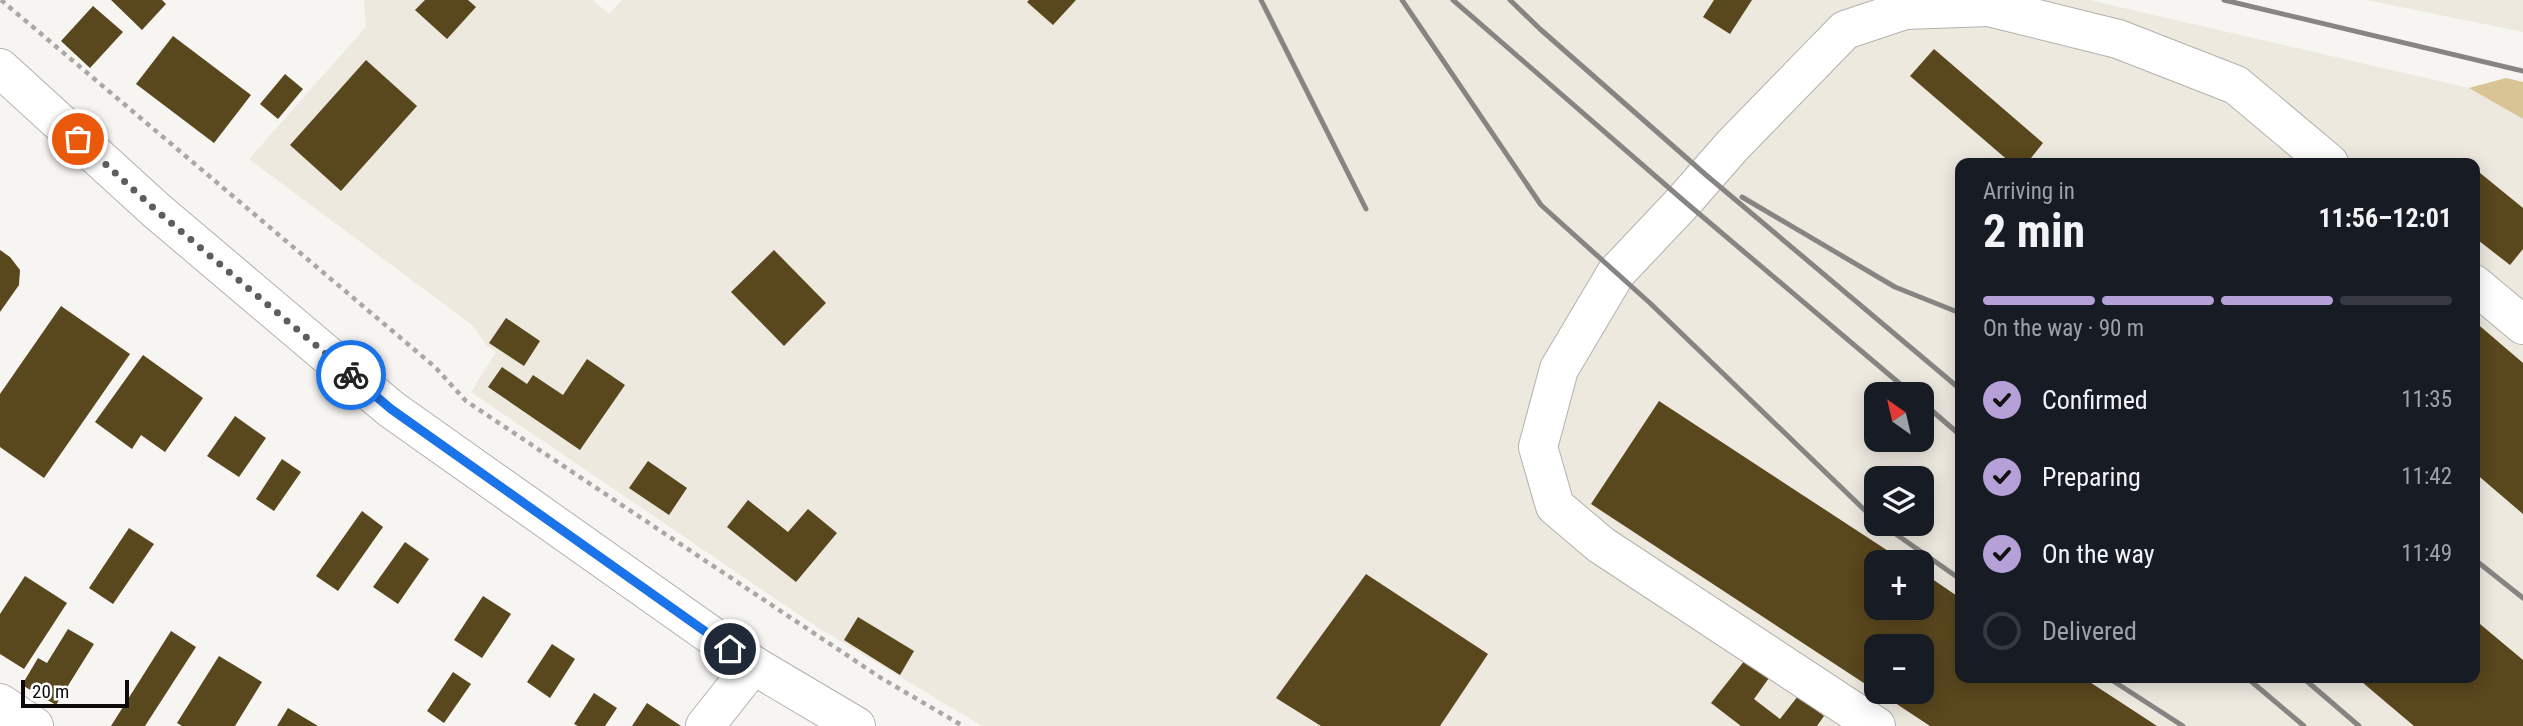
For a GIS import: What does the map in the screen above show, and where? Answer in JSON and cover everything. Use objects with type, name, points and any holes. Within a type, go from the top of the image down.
[{"type":"street","points":[[1876,726],[1601,545],[1555,506],[1538,447],[1559,369],[1616,273],[1685,201],[1733,145],[1846,30],[1905,10],[1989,7],[2118,39],[2236,85],[2323,158]]},
{"type":"street","points":[[0,68],[157,211],[391,409],[753,665],[856,726]]},
{"type":"street","points":[[2480,289],[2523,325]]},
{"type":"street","points":[[705,726],[753,665]]},
{"type":"street","points":[[0,703],[34,726]]},
{"type":"path","points":[[1,0],[435,367],[466,401],[881,678],[963,726]]},
{"type":"shaded area","points":[[364,0],[593,0],[609,14],[622,0],[2089,0],[2469,88],[2523,119],[2523,726],[982,726],[817,627],[471,392],[496,352],[487,346],[472,325],[249,159],[366,27]]},
{"type":"shaded area","points":[[2366,0],[2523,0],[2523,32]]},
{"type":"shaded area","points":[[2506,78],[2523,82],[2523,119],[2469,88]]},
{"type":"building","points":[[111,0],[162,0],[166,4],[142,30]]},
{"type":"building","points":[[425,0],[468,0],[476,7],[447,39],[415,10]]},
{"type":"building","points":[[1076,0],[1053,25],[1027,2]]},
{"type":"building","points":[[1714,0],[1752,0],[1730,34],[1703,17]]},
{"type":"building","points":[[93,6],[123,32],[90,68],[61,41]]},
{"type":"building","points":[[173,36],[251,95],[214,143],[136,84]]},
{"type":"building","points":[[1934,49],[2043,143],[2031,158],[2005,158],[1910,76]]},
{"type":"building","points":[[366,60],[417,106],[341,191],[290,145]]},
{"type":"building","points":[[285,74],[303,89],[278,119],[260,104]]},
{"type":"building","points":[[2480,173],[2523,208],[2523,249],[2510,265],[2480,242]]},
{"type":"building","points":[[0,250],[10,257],[20,270],[19,285],[0,312]]},
{"type":"building","points":[[774,250],[826,303],[784,346],[731,292]]},
{"type":"building","points":[[61,306],[130,354],[44,478],[0,447],[0,394]]},
{"type":"building","points":[[506,318],[540,341],[524,366],[489,343]]},
{"type":"building","points":[[2480,326],[2523,363],[2523,514],[2480,477]]},
{"type":"building","points":[[143,355],[203,398],[165,452],[141,435],[132,449],[95,422]]},
{"type":"building","points":[[587,359],[625,385],[580,450],[488,387],[502,367],[527,384],[533,375],[563,395]]},
{"type":"building","points":[[1659,401],[1887,550],[1864,550],[1864,620],[1934,620],[1934,580],[1955,595],[1955,683],[2091,683],[2157,726],[1930,726],[1897,704],[1934,704],[1934,634],[1864,634],[1864,683],[1591,504]]},
{"type":"building","points":[[235,416],[266,438],[239,477],[207,456]]},
{"type":"building","points":[[282,459],[301,472],[274,511],[256,499]]},
{"type":"building","points":[[648,461],[687,488],[669,515],[629,488]]},
{"type":"building","points":[[748,500],[788,532],[808,509],[837,533],[796,582],[727,527]]},
{"type":"building","points":[[362,511],[383,527],[338,591],[316,576]]},
{"type":"building","points":[[129,528],[154,544],[113,604],[89,588]]},
{"type":"building","points":[[405,542],[429,559],[398,604],[373,587]]},
{"type":"building","points":[[1366,574],[1488,654],[1440,726],[1321,726],[1276,698]]},
{"type":"building","points":[[25,576],[67,603],[24,669],[0,654],[0,614]]},
{"type":"building","points":[[483,596],[511,614],[482,658],[454,640]]},
{"type":"building","points":[[858,617],[914,651],[900,675],[844,640]]},
{"type":"building","points":[[2480,624],[2523,660],[2523,726],[2414,726],[2363,683],[2480,683]]},
{"type":"building","points":[[68,629],[94,644],[56,705],[22,685],[38,658],[47,663]]},
{"type":"building","points":[[171,631],[196,647],[145,726],[111,726]]},
{"type":"building","points":[[552,644],[575,659],[550,698],[527,682]]},
{"type":"building","points":[[219,656],[262,682],[235,726],[182,726],[177,723]]},
{"type":"building","points":[[1745,660],[1769,678],[1754,699],[1780,719],[1798,696],[1824,716],[1817,726],[1741,726],[1711,703]]},
{"type":"building","points":[[453,672],[471,684],[444,723],[427,711]]},
{"type":"building","points":[[594,693],[617,708],[605,726],[574,724]]},
{"type":"building","points":[[647,703],[681,726],[632,726]]},
{"type":"building","points":[[288,708],[318,726],[277,726]]},
{"type":"railway","points":[[1261,0],[1366,209]]},
{"type":"railway","points":[[1402,0],[1541,205],[1651,304],[1864,509]]},
{"type":"railway","points":[[1453,0],[1898,382]]},
{"type":"railway","points":[[1510,0],[1706,175],[1955,385]]},
{"type":"railway","points":[[2224,0],[2523,71]]},
{"type":"railway","points":[[1742,197],[1895,287],[1955,311]]},
{"type":"railway","points":[[1934,412],[1955,431]]},
{"type":"railway","points":[[1899,536],[1955,576]]},
{"type":"railway","points":[[2480,564],[2523,598]]},
{"type":"railway","points":[[2116,683],[2183,726]]},
{"type":"railway","points":[[2253,683],[2304,726]]},
{"type":"railway","points":[[2309,683],[2359,726]]},
{"type":"way so far","points":[[78,139],[157,211],[351,375]]},
{"type":"route","points":[[351,375],[391,409],[730,649]]}]
